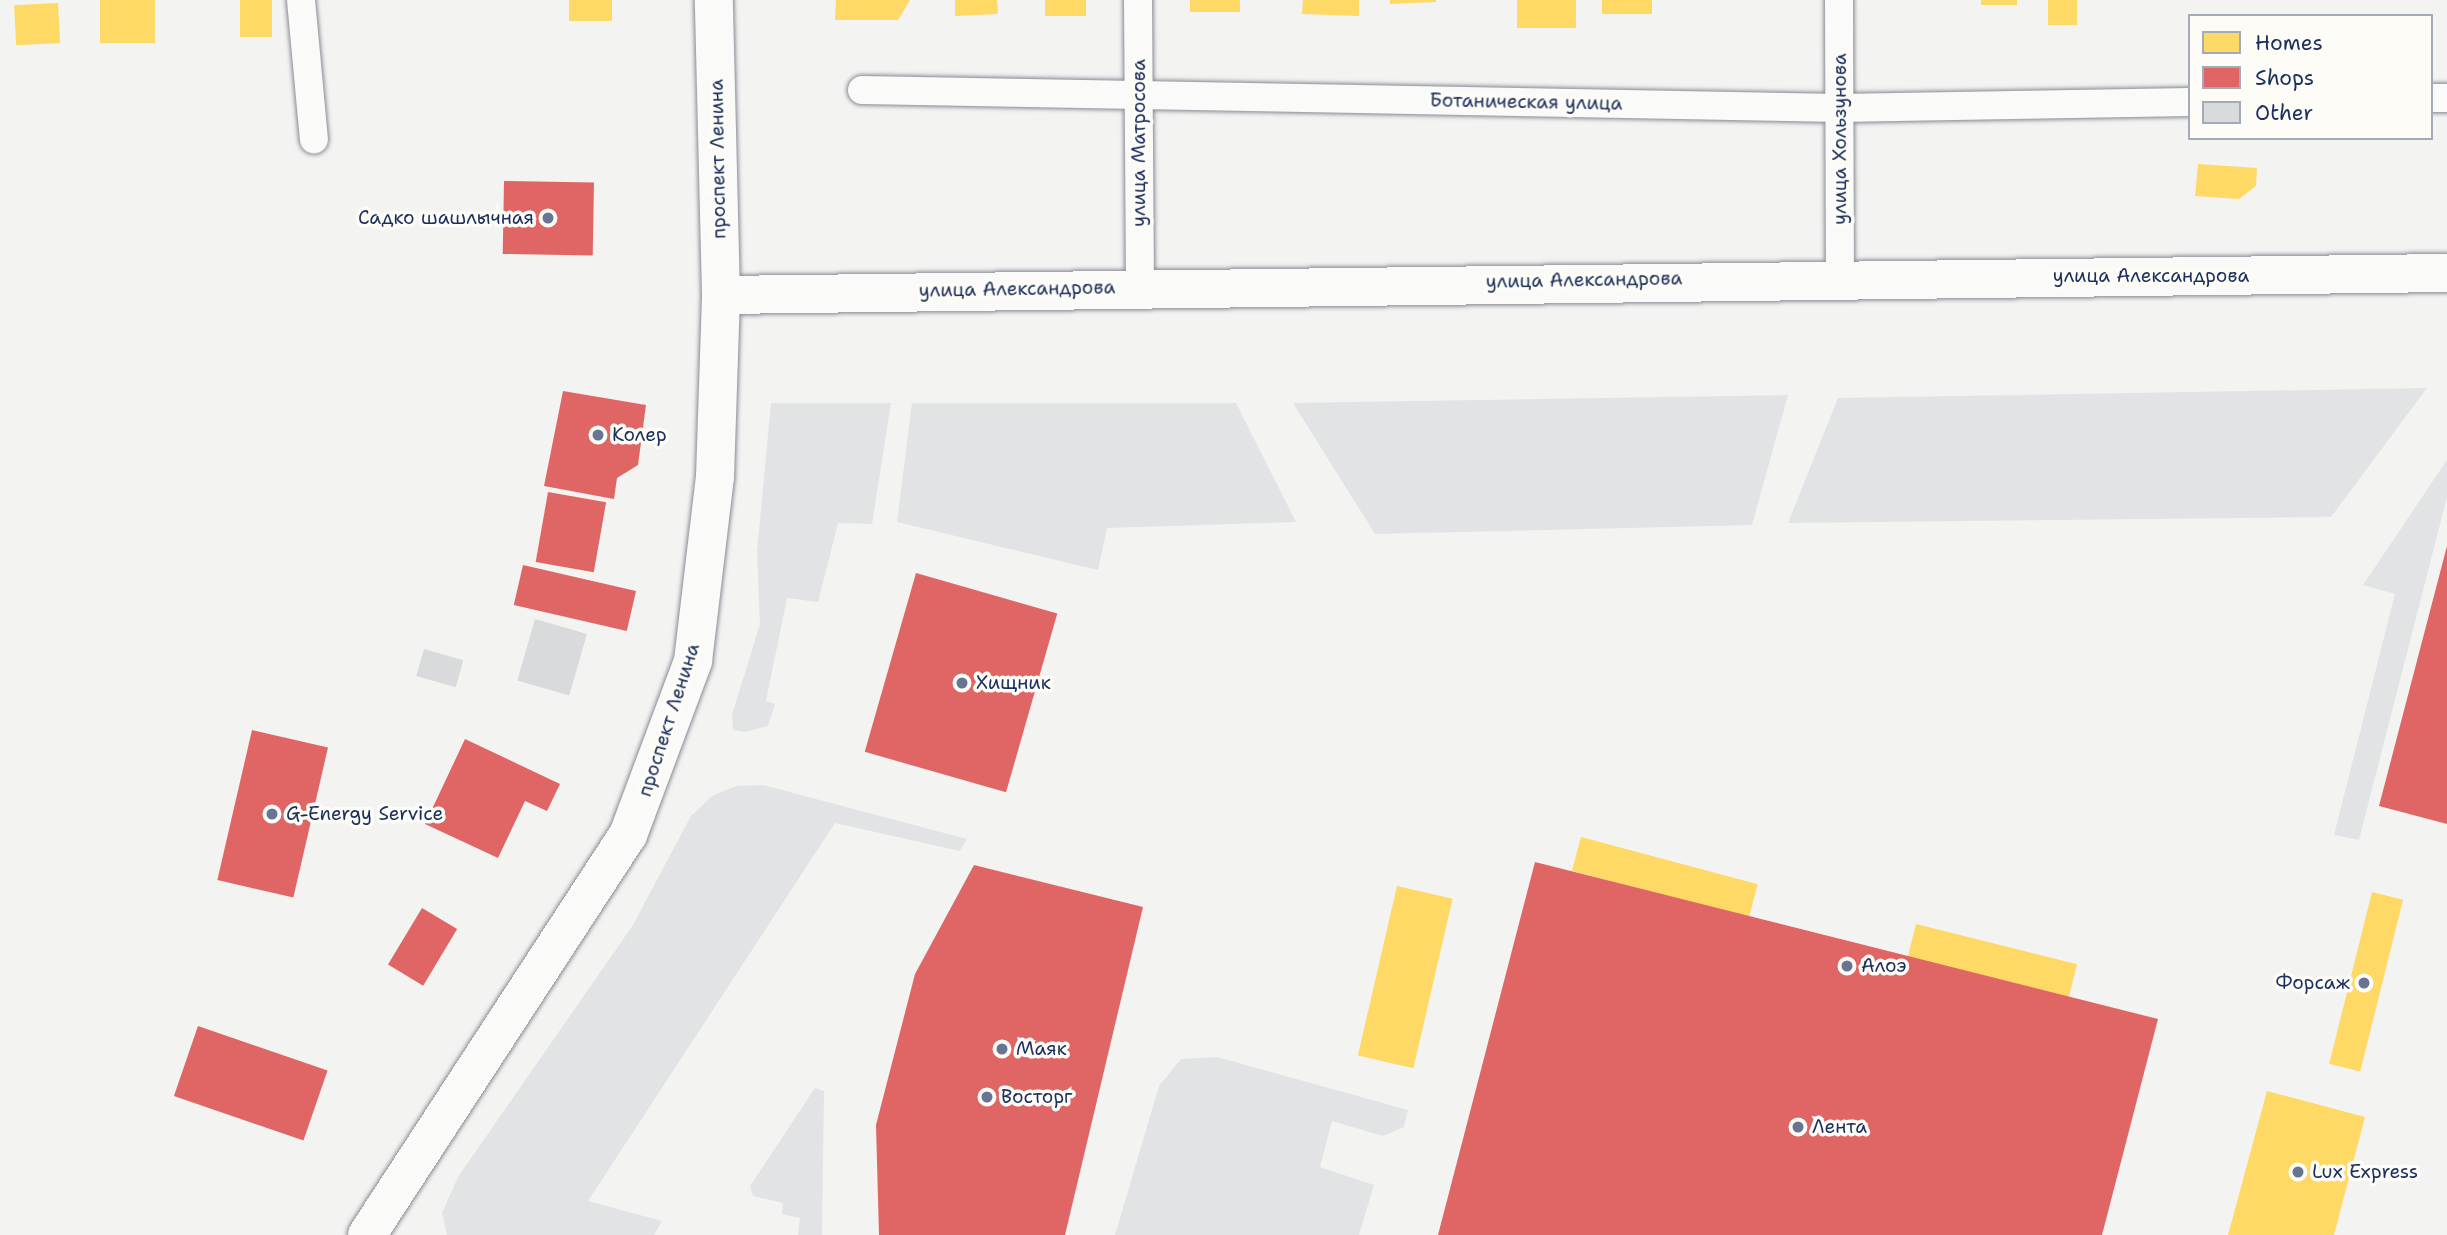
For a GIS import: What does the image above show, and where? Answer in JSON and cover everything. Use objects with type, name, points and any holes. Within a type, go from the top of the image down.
[{"type":"main road","name":"проспект Ленина","points":[[367,1235],[628,835],[657,769],[693,662],[708,573],[722,295],[714,0]]},
{"type":"main road","name":"улица Александрова","points":[[722,295],[1140,286],[2447,273]]},
{"type":"street","points":[[301,0],[314,139]]},
{"type":"street","name":"улица Матросова","points":[[1138,0],[1140,286]]},
{"type":"street","name":"улица Хользунова","points":[[1839,0],[1840,278]]},
{"type":"street","name":"Ботаническая улица","points":[[862,90],[1840,108],[2188,102]]},
{"type":"shaded area","points":[[2427,388],[2331,517],[1788,523],[1838,398]]},
{"type":"shaded area","points":[[1788,395],[1752,525],[1375,534],[1293,403]]},
{"type":"shaded area","points":[[771,403],[891,403],[872,524],[838,523],[818,602],[787,598],[766,701],[775,704],[768,726],[745,732],[733,730],[732,715],[760,624],[757,552]]},
{"type":"shaded area","points":[[912,403],[1236,403],[1296,522],[1107,528],[1098,570],[897,522]]},
{"type":"shaded area","points":[[2447,460],[2447,497],[2359,840],[2334,835],[2395,594],[2363,585]]},
{"type":"shaded area","points":[[763,785],[967,839],[960,851],[835,823],[588,1201],[662,1221],[654,1235],[447,1235],[442,1213],[458,1177],[633,925],[691,816],[712,796],[736,786]]},
{"type":"shaded area","points":[[1217,1057],[1408,1110],[1404,1127],[1383,1136],[1332,1121],[1320,1167],[1374,1185],[1359,1235],[1115,1235],[1159,1086],[1181,1059]]},
{"type":"shaded area","points":[[815,1088],[824,1091],[822,1235],[798,1235],[800,1218],[782,1214],[783,1203],[753,1196],[750,1186]]},
{"type":"building: Homes","points":[[100,0],[155,0],[155,43],[100,43]]},
{"type":"building: Homes","points":[[240,0],[272,0],[272,37],[240,37]]},
{"type":"building: Homes","points":[[569,0],[612,0],[612,21],[569,21]]},
{"type":"building: Homes","points":[[836,0],[910,0],[898,20],[835,20]]},
{"type":"building: Homes","points":[[955,0],[997,0],[998,14],[955,16]]},
{"type":"building: Homes","points":[[1045,0],[1086,0],[1086,16],[1045,16]]},
{"type":"building: Homes","points":[[1190,0],[1240,0],[1240,12],[1190,12]]},
{"type":"building: Homes","points":[[1303,0],[1359,0],[1359,16],[1302,14]]},
{"type":"building: Homes","points":[[1390,0],[1436,0],[1436,2],[1390,4]]},
{"type":"building: Homes","points":[[1517,0],[1576,0],[1576,28],[1517,28]]},
{"type":"building: Homes","points":[[1602,0],[1652,0],[1652,14],[1602,14]]},
{"type":"building: Homes","points":[[1981,0],[2017,0],[2017,5],[1981,5]]},
{"type":"building: Homes","points":[[2048,0],[2077,0],[2077,25],[2048,25]]},
{"type":"building: Homes","points":[[58,3],[60,43],[16,45],[14,5]]},
{"type":"building: Homes","points":[[2198,164],[2257,168],[2256,186],[2239,199],[2195,196]]},
{"type":"building: Homes","points":[[1581,837],[1758,884],[1749,918],[1572,871]]},
{"type":"building: Homes","points":[[1397,886],[1453,899],[1413,1068],[1358,1056]]},
{"type":"building: Homes","name":"Форсаж","points":[[2372,892],[2403,900],[2360,1071],[2329,1064]]},
{"type":"building: Homes","points":[[1916,924],[2077,964],[2068,999],[1907,959]]},
{"type":"building: Homes","name":"Lux Express","points":[[2267,1091],[2365,1117],[2334,1235],[2228,1235]]},
{"type":"building: Shops","name":"Садко шашлычная","points":[[504,181],[594,183],[593,256],[503,254]]},
{"type":"building: Shops","name":"Колер","points":[[563,391],[646,405],[638,465],[617,478],[614,499],[544,486]]},
{"type":"building: Shops","points":[[548,492],[606,502],[594,572],[536,562]]},
{"type":"building: Shops","points":[[2447,546],[2447,824],[2379,806]]},
{"type":"building: Shops","points":[[523,565],[636,591],[627,631],[514,605]]},
{"type":"building: Shops","name":"Хищник","points":[[916,573],[1057,614],[1006,792],[865,752]]},
{"type":"building: Shops","name":"G-Energy Service","points":[[252,730],[328,748],[293,898],[217,880]]},
{"type":"building: Shops","points":[[465,739],[560,784],[547,811],[525,801],[498,858],[425,824]]},
{"type":"building: Shops","name":"Лента","points":[[1535,862],[2158,1019],[2102,1235],[1438,1235]]},
{"type":"building: Shops","name":"Маяк","points":[[974,865],[1143,907],[1065,1235],[879,1235],[876,1125],[915,974]]},
{"type":"building: Shops","points":[[422,908],[457,929],[423,986],[388,965]]},
{"type":"building: Shops","points":[[198,1026],[328,1071],[303,1141],[174,1096]]},
{"type":"building: Other","points":[[535,619],[587,634],[569,695],[517,681]]},
{"type":"building: Other","points":[[424,649],[463,660],[456,687],[416,676]]},
{"type":"place","name":"Садко шашлычная","points":[[548,218]]},
{"type":"place","name":"Колер","points":[[598,435]]},
{"type":"place","name":"Хищник","points":[[962,683]]},
{"type":"place","name":"G-Energy Service","points":[[272,814]]},
{"type":"place","name":"Алоэ","points":[[1847,966]]},
{"type":"place","name":"Форсаж","points":[[2364,983]]},
{"type":"place","name":"Маяк","points":[[1002,1049]]},
{"type":"place","name":"Восторг","points":[[987,1097]]},
{"type":"place","name":"Лента","points":[[1798,1127]]},
{"type":"place","name":"Lux Express","points":[[2298,1172]]}]
